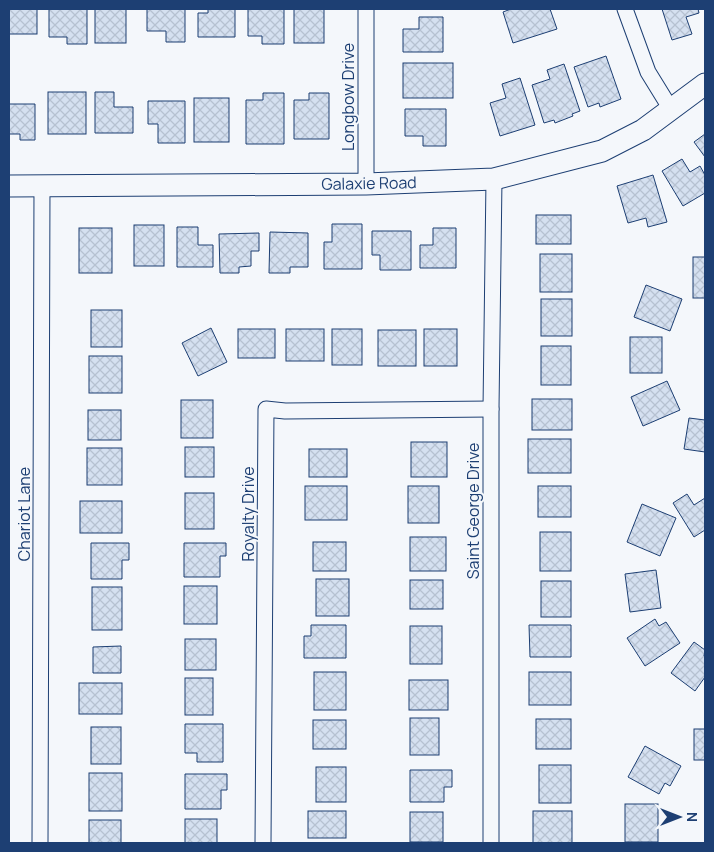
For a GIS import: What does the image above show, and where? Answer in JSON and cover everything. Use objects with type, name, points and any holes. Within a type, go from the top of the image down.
[{"type":"street","name":"Longbow Drive","points":[[366,9],[366,184]]},
{"type":"street","points":[[626,9],[648,72],[672,111]]},
{"type":"street","name":"Galaxie Road","points":[[9,186],[366,184],[494,179],[602,151],[643,130],[672,111],[705,84]]},
{"type":"street","name":"Saint George Drive","points":[[491,843],[491,409],[494,179]]},
{"type":"street","name":"Chariot Lane","points":[[40,843],[42,186]]},
{"type":"street","name":"Royalty Drive","points":[[264,843],[266,409],[285,411],[491,409]]},
{"type":"building","points":[[9,9],[37,9],[37,34],[9,34]]},
{"type":"building","points":[[49,9],[87,9],[87,44],[67,44],[67,37],[49,37]]},
{"type":"building","points":[[95,9],[126,9],[126,43],[95,43]]},
{"type":"building","points":[[147,9],[185,9],[185,42],[166,42],[166,31],[147,31]]},
{"type":"building","points":[[208,9],[235,9],[235,37],[198,37],[198,13],[208,13]]},
{"type":"building","points":[[248,9],[284,9],[284,44],[262,44],[262,36],[248,36]]},
{"type":"building","points":[[294,9],[324,9],[324,43],[294,43]]},
{"type":"building","points":[[511,9],[550,9],[557,29],[513,43],[503,12]]},
{"type":"building","points":[[662,9],[698,9],[699,13],[686,17],[692,34],[672,40]]},
{"type":"building","points":[[419,17],[443,17],[443,52],[403,52],[403,29],[419,29]]},
{"type":"building","points":[[606,56],[621,99],[600,107],[599,103],[588,107],[574,67]]},
{"type":"building","points":[[403,63],[453,63],[453,98],[403,98]]},
{"type":"building","points":[[564,64],[580,111],[555,123],[554,120],[544,123],[532,85],[550,79],[547,70]]},
{"type":"building","points":[[520,78],[535,125],[500,136],[490,103],[506,98],[502,84]]},
{"type":"building","points":[[48,92],[86,92],[86,134],[48,134]]},
{"type":"building","points":[[95,92],[114,92],[114,107],[133,107],[133,133],[95,133]]},
{"type":"building","points":[[263,93],[284,93],[284,144],[246,144],[246,100],[263,100]]},
{"type":"building","points":[[309,93],[329,93],[329,139],[294,139],[294,100],[309,100]]},
{"type":"building","points":[[194,98],[229,98],[229,142],[194,142]]},
{"type":"building","points":[[148,101],[185,101],[185,143],[158,143],[158,124],[148,124]]},
{"type":"building","points":[[9,104],[35,104],[35,140],[20,140],[20,134],[9,134]]},
{"type":"building","points":[[405,109],[446,109],[446,146],[423,146],[423,136],[405,136]]},
{"type":"building","points":[[705,134],[705,157],[694,142]]},
{"type":"building","points":[[682,159],[690,172],[700,166],[705,175],[705,193],[683,206],[662,171]]},
{"type":"building","points":[[653,175],[667,222],[648,227],[646,218],[628,223],[617,186]]},
{"type":"building","points":[[536,215],[571,215],[571,244],[536,244]]},
{"type":"building","points":[[332,224],[362,224],[362,269],[324,269],[324,242],[332,242]]},
{"type":"building","points":[[134,225],[164,225],[164,266],[134,266]]},
{"type":"building","points":[[177,227],[198,227],[198,245],[213,245],[213,267],[177,267]]},
{"type":"building","points":[[79,228],[112,228],[112,273],[79,273]]},
{"type":"building","points":[[433,228],[456,228],[456,268],[420,268],[420,245],[433,245]]},
{"type":"building","points":[[372,231],[411,231],[411,270],[380,270],[380,255],[372,255]]},
{"type":"building","points":[[270,232],[308,233],[308,267],[290,267],[290,273],[269,273]]},
{"type":"building","points":[[259,233],[259,251],[251,251],[251,266],[239,267],[239,273],[220,273],[219,234]]},
{"type":"building","points":[[540,254],[572,254],[572,292],[540,292]]},
{"type":"building","points":[[693,257],[705,257],[705,298],[693,298]]},
{"type":"building","points":[[646,285],[682,299],[670,331],[634,317]]},
{"type":"building","points":[[541,299],[572,299],[572,336],[541,336]]},
{"type":"building","points":[[91,310],[122,310],[122,347],[91,347]]},
{"type":"building","points":[[211,328],[227,362],[198,376],[182,343]]},
{"type":"building","points":[[238,329],[275,329],[275,358],[238,358]]},
{"type":"building","points":[[286,329],[324,329],[324,361],[286,361]]},
{"type":"building","points":[[332,329],[362,329],[362,365],[332,365]]},
{"type":"building","points":[[424,329],[457,329],[457,366],[424,366]]},
{"type":"building","points":[[378,330],[416,330],[416,366],[378,366]]},
{"type":"building","points":[[630,337],[662,337],[662,373],[630,373]]},
{"type":"building","points":[[541,346],[571,346],[571,385],[541,385]]},
{"type":"building","points":[[89,356],[122,356],[122,393],[89,393]]},
{"type":"building","points":[[667,381],[680,410],[643,426],[631,397]]},
{"type":"building","points":[[532,399],[572,399],[572,430],[532,430]]},
{"type":"building","points":[[181,400],[213,400],[213,438],[181,438]]},
{"type":"building","points":[[88,410],[121,410],[121,440],[88,440]]},
{"type":"building","points":[[689,418],[705,420],[705,452],[684,449]]},
{"type":"building","points":[[528,439],[571,439],[571,473],[528,473]]},
{"type":"building","points":[[411,442],[447,442],[447,477],[411,477]]},
{"type":"building","points":[[185,447],[214,447],[214,477],[185,477]]},
{"type":"building","points":[[87,448],[122,448],[122,485],[87,485]]},
{"type":"building","points":[[309,449],[347,449],[347,477],[309,477]]},
{"type":"building","points":[[305,486],[347,486],[347,520],[305,520]]},
{"type":"building","points":[[408,486],[439,486],[439,523],[408,523]]},
{"type":"building","points":[[538,486],[571,486],[571,517],[538,517]]},
{"type":"building","points":[[185,493],[214,493],[214,529],[185,529]]},
{"type":"building","points":[[687,494],[694,505],[705,498],[705,530],[694,537],[673,503]]},
{"type":"building","points":[[80,501],[122,501],[122,533],[80,533]]},
{"type":"building","points":[[642,504],[676,518],[660,556],[627,542]]},
{"type":"building","points":[[540,532],[571,532],[571,571],[540,571]]},
{"type":"building","points":[[410,537],[446,537],[446,571],[410,571]]},
{"type":"building","points":[[313,542],[346,542],[346,571],[313,571]]},
{"type":"building","points":[[91,543],[129,543],[129,560],[122,560],[122,579],[91,579]]},
{"type":"building","points":[[184,543],[226,543],[226,556],[220,556],[220,577],[184,577]]},
{"type":"building","points":[[656,570],[661,608],[630,612],[625,574]]},
{"type":"building","points":[[316,579],[349,579],[349,616],[316,616]]},
{"type":"building","points":[[410,580],[443,580],[443,609],[410,609]]},
{"type":"building","points":[[541,581],[571,581],[571,617],[541,617]]},
{"type":"building","points":[[184,586],[217,586],[217,624],[184,624]]},
{"type":"building","points":[[92,587],[122,587],[122,630],[92,630]]},
{"type":"building","points":[[655,619],[659,626],[666,622],[680,643],[645,666],[627,638]]},
{"type":"building","points":[[311,625],[346,625],[346,658],[304,658],[304,636],[311,636]]},
{"type":"building","points":[[529,625],[571,625],[571,657],[530,657]]},
{"type":"building","points":[[410,626],[442,626],[442,664],[410,664]]},
{"type":"building","points":[[185,639],[216,639],[216,670],[185,670]]},
{"type":"building","points":[[694,642],[705,650],[705,677],[695,691],[671,673]]},
{"type":"building","points":[[121,646],[121,673],[93,673],[93,647]]},
{"type":"building","points":[[314,672],[346,672],[346,710],[314,710]]},
{"type":"building","points":[[529,672],[571,672],[571,705],[529,705]]},
{"type":"building","points":[[185,678],[213,678],[213,715],[185,715]]},
{"type":"building","points":[[409,680],[448,680],[448,710],[409,710]]},
{"type":"building","points":[[79,683],[122,683],[122,714],[79,714]]},
{"type":"building","points":[[410,718],[439,718],[439,755],[410,755]]},
{"type":"building","points":[[536,719],[571,719],[571,749],[536,749]]},
{"type":"building","points":[[313,720],[346,720],[346,749],[313,749]]},
{"type":"building","points":[[185,724],[223,724],[223,762],[197,762],[197,753],[185,753]]},
{"type":"building","points":[[91,727],[121,727],[121,764],[91,764]]},
{"type":"building","points":[[694,729],[705,729],[705,760],[694,760]]},
{"type":"building","points":[[645,746],[681,766],[670,786],[665,783],[659,794],[628,777]]},
{"type":"building","points":[[539,765],[571,765],[571,803],[539,803]]},
{"type":"building","points":[[316,767],[346,767],[346,802],[316,802]]},
{"type":"building","points":[[410,770],[452,770],[452,787],[444,787],[444,802],[410,802]]},
{"type":"building","points":[[89,773],[122,773],[122,811],[89,811]]},
{"type":"building","points":[[185,774],[227,774],[227,790],[221,790],[221,809],[185,809]]},
{"type":"building","points":[[625,804],[658,804],[658,842],[625,842]]},
{"type":"building","points":[[308,811],[346,811],[346,838],[308,838]]},
{"type":"building","points":[[533,811],[572,811],[572,843],[533,843]]},
{"type":"building","points":[[410,812],[443,812],[443,842],[410,842]]},
{"type":"building","points":[[185,819],[217,819],[217,843],[185,843]]},
{"type":"building","points":[[89,820],[121,820],[121,843],[89,843]]}]
